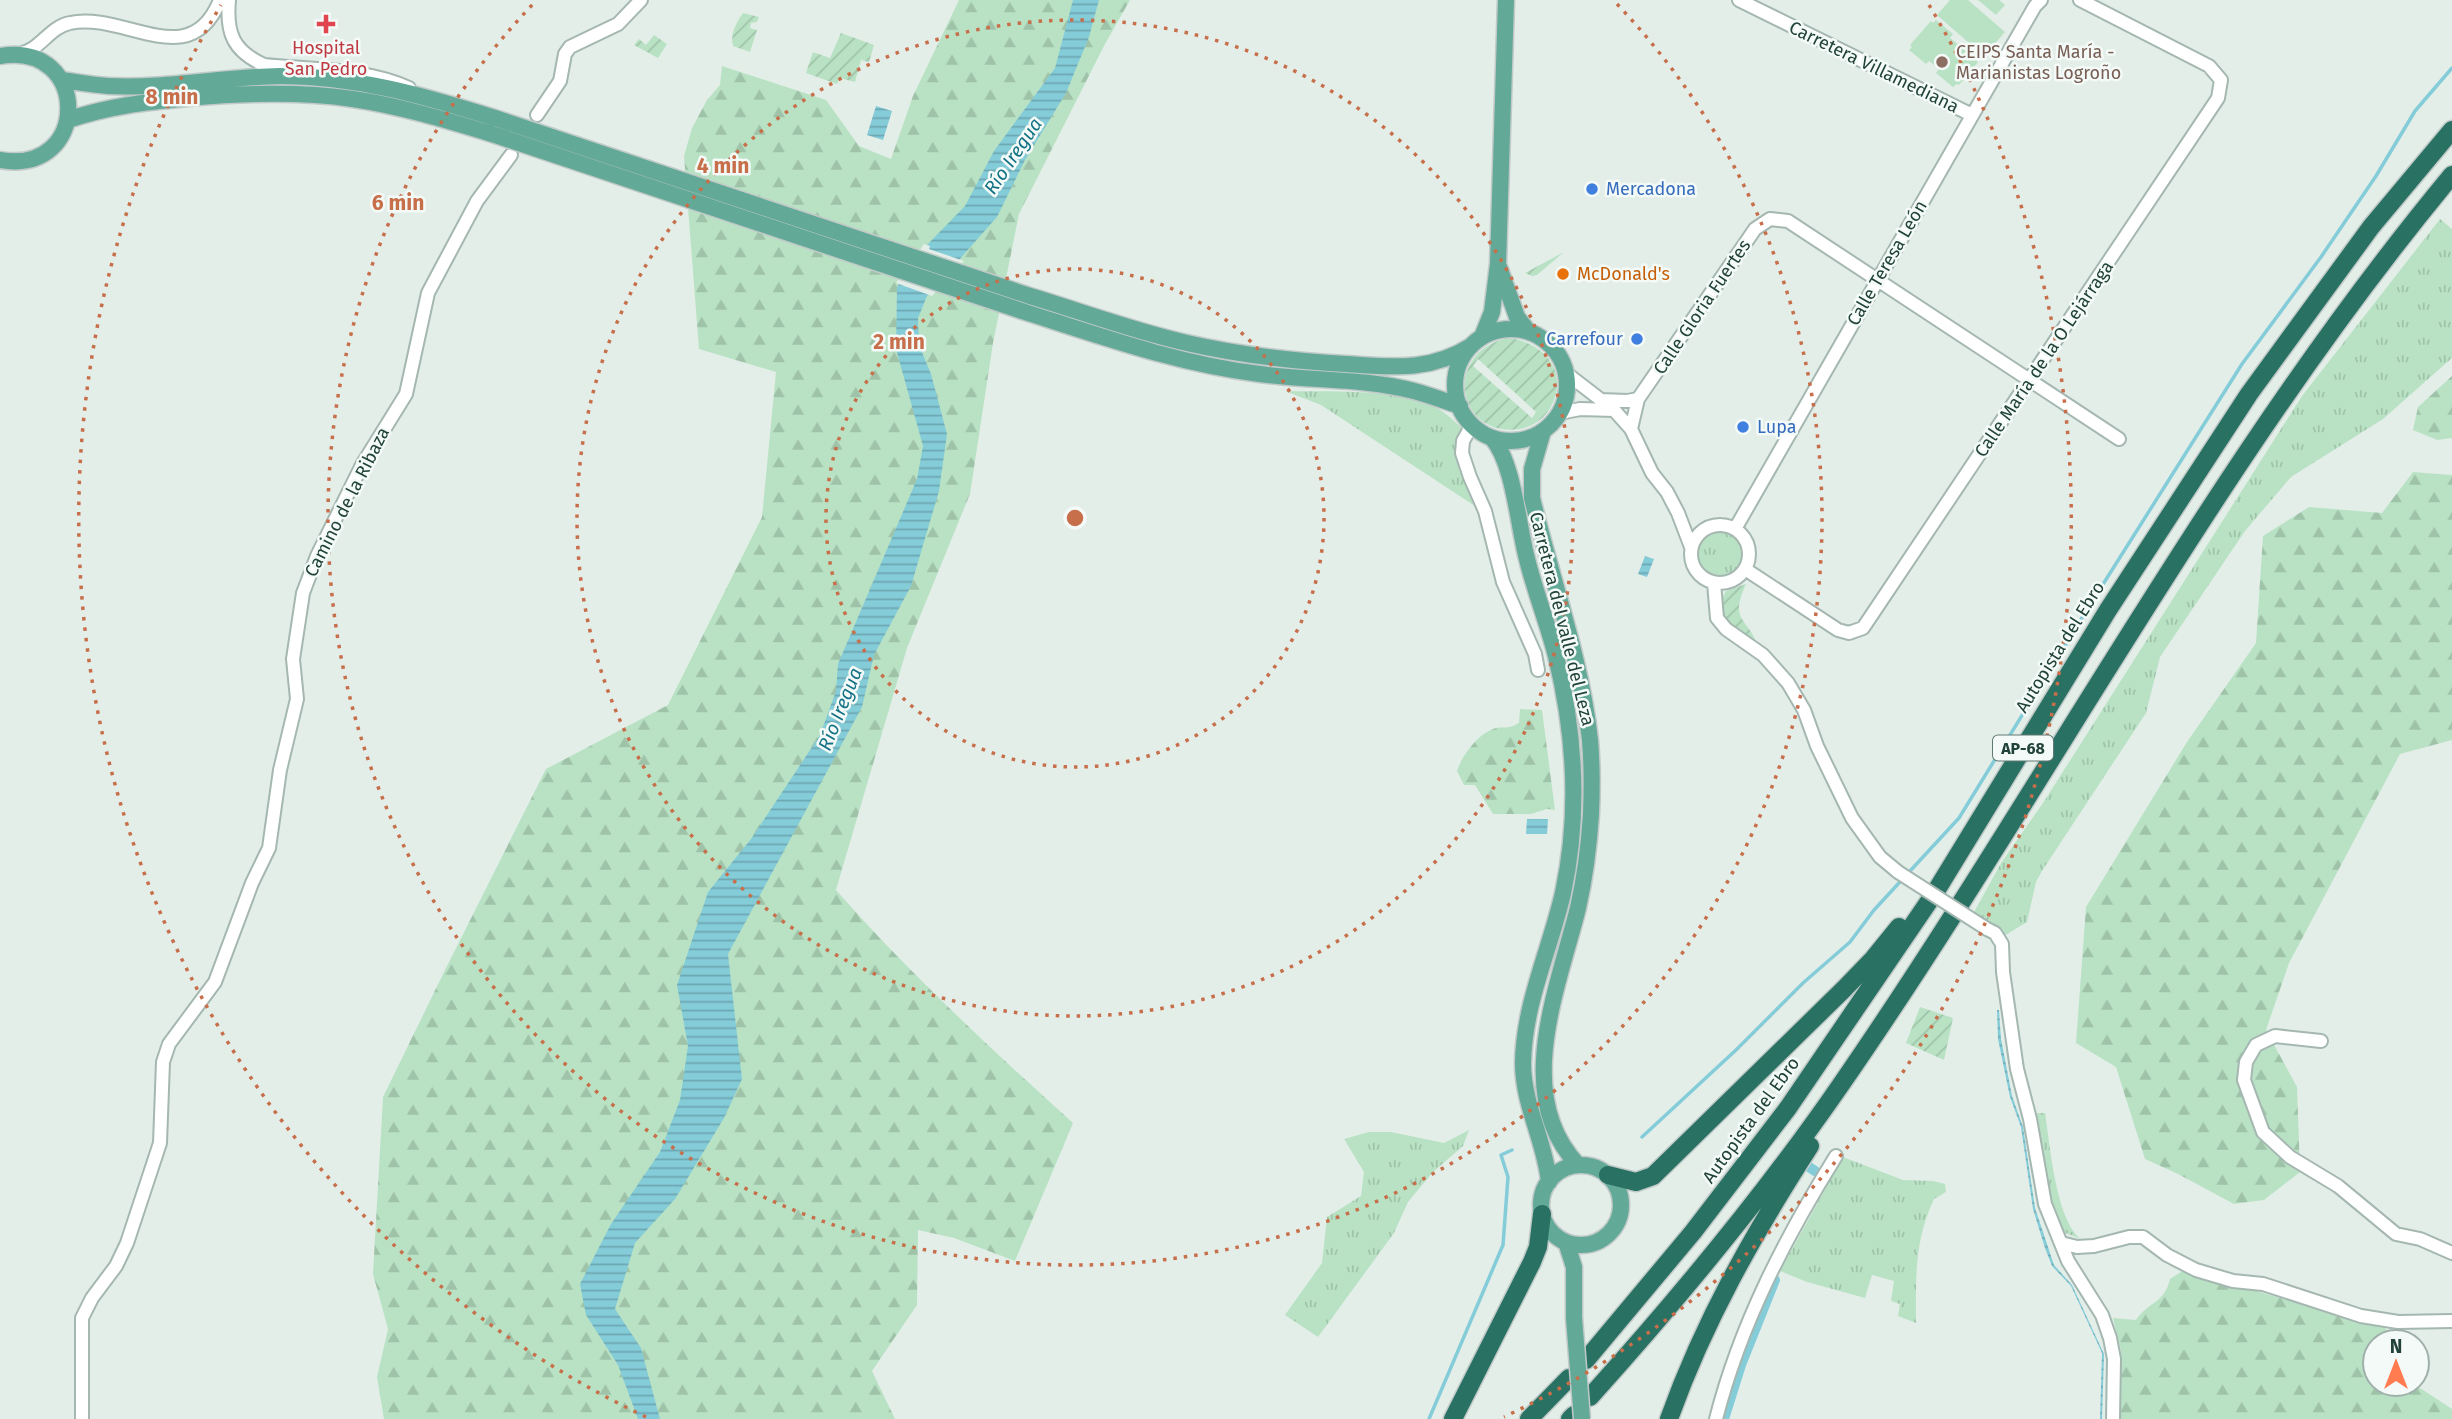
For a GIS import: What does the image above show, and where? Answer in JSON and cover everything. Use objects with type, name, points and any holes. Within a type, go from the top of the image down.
[{"type":"highway","name":"Autopista del Ebro","points":[[1586,1360],[1701,1222],[1809,1077],[1936,891],[2067,676],[2249,394],[2371,227],[2452,130]]},
{"type":"highway","name":"AP-68","points":[[1590,1397],[1681,1295],[1815,1121],[1918,970],[2188,541],[2290,386],[2452,175]]},
{"type":"highway","points":[[1608,1175],[1636,1182],[1653,1176],[1873,959],[1925,891],[2067,676]]},
{"type":"highway","points":[[1670,1419],[1696,1349],[1744,1252],[1774,1200],[1891,1025],[2022,805]]},
{"type":"highway","points":[[1453,1419],[1532,1262],[1538,1247],[1542,1213]]},
{"type":"highway","points":[[1529,1419],[1569,1378]]},
{"type":"main road","points":[[61,79],[106,86],[144,86],[266,77],[311,77],[348,80],[426,96],[1027,295],[1152,334],[1255,356],[1393,367],[1426,365],[1450,359],[1477,342],[1495,332],[1509,329],[1528,331],[1543,338],[1558,354],[1566,373],[1567,394],[1560,413],[1543,431],[1513,441],[1492,438],[1472,425],[1460,407],[1456,394],[1458,369],[1477,342],[1492,312],[1498,264],[1506,0]]},
{"type":"main road","points":[[0,56],[18,54],[34,57],[49,66],[61,79],[68,99],[68,120],[55,146],[30,160],[0,160]]},
{"type":"main road","points":[[68,120],[132,103],[241,93],[352,99],[407,109],[492,134],[1142,349],[1258,374],[1403,389],[1460,407]]},
{"type":"main road","points":[[1498,264],[1517,317],[1528,331]]},
{"type":"main road","name":"Carretera del valle del Leza","points":[[1543,431],[1532,469],[1532,498],[1577,669],[1590,741],[1591,815],[1587,857],[1578,906],[1550,1010],[1544,1058],[1544,1082],[1554,1130],[1563,1148],[1578,1166]]},
{"type":"main road","name":"Carretera del valle del Leza","points":[[1492,438],[1505,456],[1527,560],[1556,656],[1572,743],[1574,796],[1568,864],[1563,893],[1537,975],[1523,1060],[1525,1091],[1549,1182]]},
{"type":"main road","points":[[1578,1166],[1594,1167],[1608,1175],[1620,1195],[1619,1219],[1605,1238],[1585,1245],[1566,1242],[1553,1233],[1542,1213],[1542,1199],[1549,1182],[1563,1170],[1578,1166]]},
{"type":"main road","points":[[1566,1242],[1574,1267],[1575,1418]]},
{"type":"main road","points":[[1574,1267],[1585,1245]]},
{"type":"street","points":[[18,54],[34,49],[62,25],[81,22],[101,23],[156,36],[181,37],[194,33],[206,24],[220,0]]},
{"type":"street","points":[[229,0],[228,23],[231,34],[236,44],[251,59],[264,65],[376,76],[426,96]]},
{"type":"street","points":[[538,114],[560,81],[565,54],[570,47],[618,23],[641,0]]},
{"type":"street","name":"Calle Teresa León","points":[[1735,529],[2035,6],[2041,0]]},
{"type":"street","name":"Calle María de la O Lejárraga","points":[[1745,569],[1838,630],[1855,632],[1869,621],[2218,97],[2221,80],[2209,66],[2080,0]]},
{"type":"street","name":"Carretera Villamediana","points":[[1746,1],[1972,115]]},
{"type":"street","points":[[49,66],[43,50],[50,34]]},
{"type":"street","name":"Camino de la Ribaza","points":[[82,1419],[82,1318],[92,1298],[116,1266],[127,1243],[160,1143],[163,1062],[169,1044],[215,982],[252,883],[269,848],[280,770],[297,699],[293,659],[303,593],[317,556],[362,465],[406,394],[430,289],[477,201],[510,155]]},
{"type":"street","name":"Calle Gloria Fuertes","points":[[1638,399],[1755,229],[1770,219],[1788,222],[2119,439]]},
{"type":"street","points":[[1566,373],[1614,410],[1632,429],[1652,472],[1667,492],[1685,527],[1697,572],[1714,583],[1721,584],[1734,579],[1745,569],[1749,552],[1747,542],[1735,529],[1717,525],[1705,529],[1685,527]]},
{"type":"street","points":[[1601,400],[1638,399],[1632,429]]},
{"type":"street","points":[[1560,413],[1580,409],[1614,410]]},
{"type":"street","points":[[1472,425],[1463,441],[1462,453],[1485,510],[1503,582],[1535,654],[1538,670]]},
{"type":"street","points":[[1691,547],[1705,529]]},
{"type":"street","points":[[1714,583],[1717,618],[1726,629],[1763,655],[1788,683],[1804,710],[1817,746],[1852,818],[1880,856],[1898,872],[1995,933],[2002,944],[2003,972],[2017,1069],[2030,1119],[2045,1204],[2068,1261],[2102,1315],[2110,1338],[2114,1359],[2113,1419]]},
{"type":"street","points":[[2321,1041],[2275,1036],[2256,1045],[2246,1062],[2244,1080],[2263,1132],[2290,1157],[2338,1185],[2396,1234],[2420,1239],[2452,1253]]},
{"type":"street","points":[[1716,1419],[1739,1346],[1760,1294],[1790,1232],[1836,1156]]},
{"type":"street","points":[[2061,1243],[2077,1247],[2094,1246],[2129,1237],[2143,1237],[2167,1255],[2196,1270],[2233,1282],[2263,1284],[2361,1315],[2399,1322],[2452,1321]]},
{"type":"green space","points":[[959,0],[1130,0],[1019,214],[993,343],[970,494],[907,648],[836,890],[951,1010],[1073,1123],[1015,1261],[954,1238],[918,1230],[917,1305],[872,1371],[895,1419],[384,1419],[377,1377],[388,1329],[373,1274],[383,1097],[546,769],[668,705],[762,517],[776,372],[699,349],[684,156],[692,128],[707,100],[720,85],[722,66],[826,100],[859,146],[891,159],[913,96]]},
{"type":"green space","points":[[1950,0],[1968,0],[2005,32],[1984,56],[1937,15]]},
{"type":"green space","points":[[1978,0],[1999,0],[2005,5],[1996,15]]},
{"type":"green space","points":[[743,13],[759,17],[757,22],[751,23],[750,28],[757,30],[750,52],[733,46],[734,29]]},
{"type":"green space","points":[[1936,20],[1953,34],[1950,38],[1960,46],[1963,42],[1979,57],[1959,85],[1953,87],[1936,73],[1939,69],[1929,61],[1926,64],[1909,50],[1912,47],[1910,45],[1931,21],[1933,23]]},
{"type":"green space","points":[[841,33],[874,45],[869,62],[861,60],[855,82],[840,78],[837,84],[806,73],[813,52],[830,58]]},
{"type":"green space","points":[[654,35],[667,44],[658,58],[634,45],[639,39],[646,45]]},
{"type":"green space","points":[[2440,219],[2452,229],[2452,358],[2383,419],[2291,477],[2245,531],[2160,657],[2146,713],[2042,871],[2036,882],[2027,922],[2004,936],[1991,924],[1973,914],[2001,863],[2043,803],[2302,396]]},
{"type":"green space","points":[[1564,252],[1537,275],[1525,273]]},
{"type":"green space","points":[[1507,338],[1520,340],[1542,352],[1550,361],[1557,382],[1556,395],[1550,408],[1537,422],[1520,429],[1499,429],[1483,421],[1471,409],[1465,394],[1466,377],[1472,361],[1486,347]],"holes":[[[1478,359],[1536,412],[1532,418],[1473,366]]]},
{"type":"green space","points":[[2452,376],[2452,438],[2437,440],[2413,430],[2418,407]]},
{"type":"green space","points":[[1285,391],[1340,391],[1398,396],[1438,409],[1471,437],[1464,455],[1481,510],[1321,405]]},
{"type":"green space","points":[[2413,472],[2452,475],[2452,740],[2400,754],[2289,963],[2266,1030],[2297,1087],[2300,1172],[2264,1200],[2234,1204],[2145,1159],[2116,1067],[2076,1043],[2086,907],[2187,742],[2256,643],[2263,536],[2309,507],[2382,513]]},
{"type":"green space","points":[[1719,529],[1736,536],[1743,553],[1736,570],[1719,577],[1702,570],[1695,553],[1702,536]]},
{"type":"green space","points":[[1746,584],[1739,612],[1758,646],[1730,623],[1722,608],[1726,591]]},
{"type":"green space","points":[[1520,709],[1542,710],[1555,810],[1547,809],[1531,814],[1493,814],[1475,785],[1464,785],[1457,771],[1466,753],[1487,732],[1519,723]]},
{"type":"green space","points":[[1920,1007],[1953,1018],[1944,1060],[1906,1043]]},
{"type":"green space","points":[[2034,1113],[2045,1113],[2060,1199],[2072,1230],[2081,1239],[2063,1232],[2051,1204]]},
{"type":"green space","points":[[1469,1130],[1463,1146],[1433,1172],[1408,1202],[1394,1233],[1318,1337],[1285,1315],[1322,1263],[1327,1217],[1361,1196],[1364,1172],[1344,1139],[1369,1132],[1391,1132],[1444,1143]]},
{"type":"green space","points":[[1843,1157],[1903,1180],[1945,1184],[1946,1192],[1934,1199],[1923,1230],[1916,1275],[1916,1323],[1898,1316],[1900,1304],[1891,1301],[1894,1281],[1872,1275],[1865,1298],[1807,1282],[1780,1271]]},
{"type":"green space","points":[[2184,1270],[2384,1326],[2385,1328],[2361,1328],[2361,1398],[2431,1398],[2431,1395],[2452,1409],[2452,1419],[2118,1419],[2121,1351],[2113,1318],[2136,1320],[2160,1298],[2170,1279]]},
{"type":"water","name":"Río Iregua","points":[[1073,0],[1099,0],[1089,37],[1066,93],[1025,160],[997,217],[927,296],[918,318],[919,345],[931,374],[947,434],[939,491],[911,586],[874,655],[862,707],[728,954],[742,1079],[724,1118],[675,1199],[635,1243],[615,1309],[641,1348],[660,1419],[638,1419],[618,1365],[586,1315],[580,1284],[611,1224],[660,1152],[680,1100],[688,1046],[677,985],[708,892],[751,839],[820,735],[836,691],[838,664],[917,479],[923,446],[896,349],[897,287],[927,245],[965,206],[994,151],[1055,68]]},
{"type":"water","points":[[876,106],[892,111],[883,140],[867,135]]},
{"type":"water","points":[[1645,556],[1654,559],[1647,577],[1638,574]]},
{"type":"water","points":[[1527,819],[1548,819],[1547,834],[1526,834]]},
{"type":"water","points":[[1997,1010],[2012,1096],[2023,1127],[2035,1208],[2054,1265],[2072,1285],[2104,1354],[2102,1419],[2102,1353],[2071,1286],[2052,1266],[2033,1209],[2021,1127],[2010,1097],[1998,1039]]},
{"type":"pier","points":[[924,244],[930,246],[929,249],[964,261],[932,296],[896,283]]},
{"type":"waterway","points":[[1642,1137],[1736,1050],[1803,983],[1850,942],[1874,910],[1959,818],[2242,364],[2321,257],[2376,176],[2415,111],[2452,68]]},
{"type":"waterway","points":[[1429,1419],[1503,1245],[1508,1177],[1501,1155],[1512,1150]]},
{"type":"waterway","points":[[1809,1167],[1815,1171]]},
{"type":"waterway","points":[[1724,1419],[1741,1365],[1775,1280]]},
{"type":"place","name":"Hospital San Pedro","points":[[326,24]]},
{"type":"place","name":"CEIPS Santa María - Marianistas Logroño","points":[[1942,62]]},
{"type":"place","name":"Mercadona","points":[[1592,189]]},
{"type":"place","name":"McDonald's","points":[[1563,274]]},
{"type":"place","name":"Carrefour","points":[[1637,339]]},
{"type":"place","name":"Lupa","points":[[1743,427]]}]
